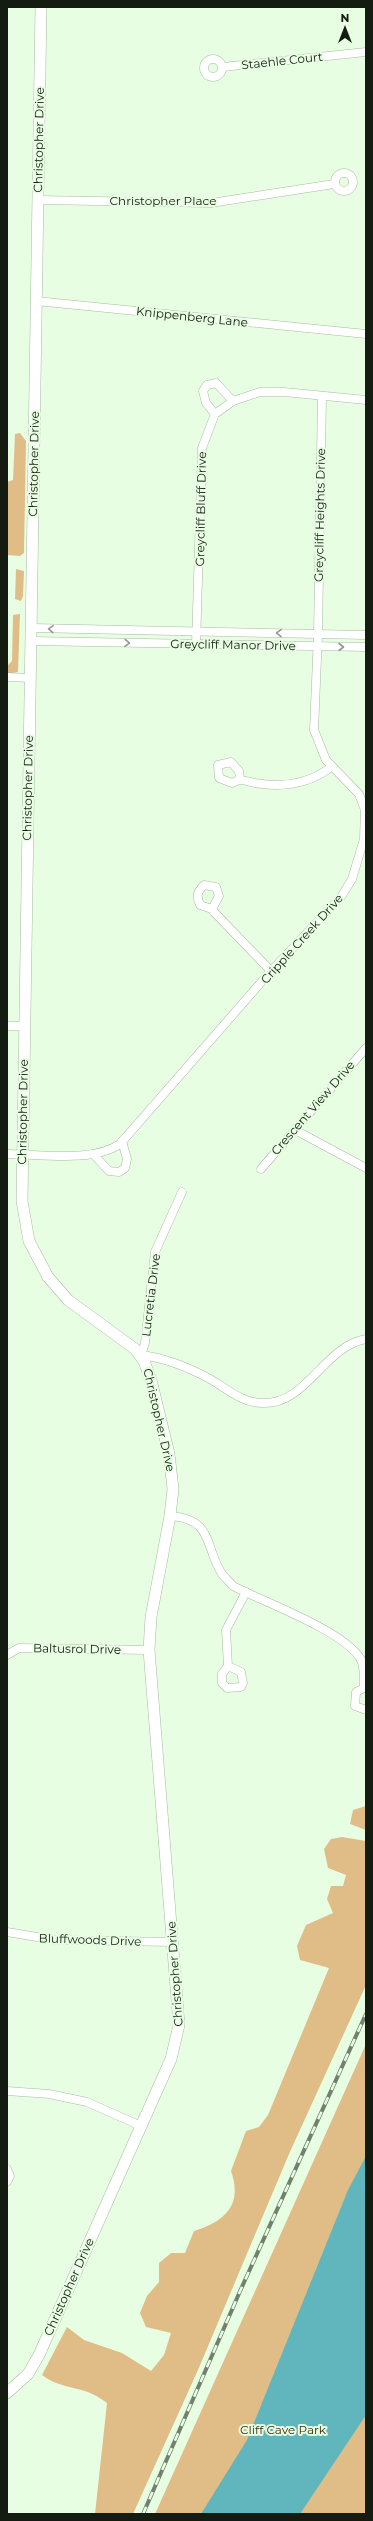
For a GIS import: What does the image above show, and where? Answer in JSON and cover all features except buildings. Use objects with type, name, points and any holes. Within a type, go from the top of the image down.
[{"type":"street","name":"Christopher Drive","points":[[7,2393],[28,2374],[39,2355],[141,2126],[178,2036],[179,2012],[149,1650],[151,1618],[170,1516],[173,1489],[170,1462],[151,1380],[141,1355],[125,1341],[68,1300],[41,1266],[29,1241],[23,1214],[22,1154],[32,641],[41,7]]},
{"type":"street","name":"Staehle Court","points":[[223,67],[366,52]]},
{"type":"street","name":"Christopher Place","points":[[38,200],[211,203],[334,184]]},
{"type":"street","name":"Knippenberg Lane","points":[[36,301],[366,334]]},
{"type":"street","points":[[233,401],[216,383],[207,385],[203,391],[206,403],[215,414],[233,401],[260,392],[284,392],[322,397],[366,400]]},
{"type":"street","name":"Greycliff Heights Drive","points":[[318,634],[322,397]]},
{"type":"street","name":"Greycliff Bluff Drive","points":[[196,645],[202,448],[215,414]]},
{"type":"street","name":"Greycliff Manor Drive","points":[[32,628],[366,635]]},
{"type":"street","points":[[77,630],[77,642]]},
{"type":"street","points":[[99,642],[100,630]]},
{"type":"street","name":"Cripple Creek Drive","points":[[7,1154],[93,1154],[112,1149],[122,1142],[271,971],[341,897],[352,879],[364,838],[365,810],[359,794],[331,767],[319,746],[314,730],[318,634]]},
{"type":"street","name":"Greycliff Manor Drive","points":[[32,641],[366,647]]},
{"type":"street","points":[[7,677],[31,678]]},
{"type":"street","points":[[240,779],[256,783],[305,782],[318,777],[331,767]]},
{"type":"street","points":[[212,909],[271,971]]},
{"type":"street","points":[[7,1026],[24,1026]]},
{"type":"street","name":"Crescent View Drive","points":[[261,1169],[366,1048]]},
{"type":"street","points":[[295,1130],[366,1168]]},
{"type":"street","points":[[93,1154],[109,1171],[119,1172],[125,1168],[127,1159],[122,1142]]},
{"type":"street","name":"Lucretia Drive","points":[[141,1355],[146,1343],[155,1252],[182,1192]]},
{"type":"street","points":[[141,1355],[188,1368],[232,1392],[262,1403],[289,1396],[315,1374],[336,1353],[351,1342],[366,1339]]},
{"type":"street","points":[[170,1516],[188,1519],[206,1532],[222,1574],[233,1586],[328,1632],[351,1647],[360,1659],[364,1672],[365,1688],[356,1692],[354,1699],[355,1706],[366,1710]]},
{"type":"street","points":[[228,1666],[226,1630],[246,1592]]},
{"type":"street","name":"Baltusrol Drive","points":[[7,1655],[19,1648],[149,1650]]},
{"type":"street","name":"Bluffwoods Drive","points":[[7,1932],[55,1940],[173,1942]]},
{"type":"street","points":[[7,2091],[48,2094],[88,2102],[141,2126]]},
{"type":"street","points":[[7,2169],[10,2176],[7,2182]]},
{"type":"green space","points":[[20,433],[26,441],[24,553],[20,556],[7,555],[7,482],[13,480],[15,434]]},
{"type":"green space","points":[[16,569],[24,571],[23,596],[21,601],[15,599]]},
{"type":"green space","points":[[20,614],[18,672],[7,674],[7,666],[12,661],[13,615]]},
{"type":"green space","points":[[366,1806],[366,1830],[350,1824],[353,1810]]},
{"type":"green space","points":[[342,1837],[366,1841],[366,1985],[289,2154],[198,2370],[133,2514],[95,2514],[107,2403],[90,2393],[50,2380],[42,2375],[67,2327],[84,2340],[122,2353],[151,2371],[164,2355],[171,2333],[146,2327],[140,2313],[147,2296],[159,2282],[159,2263],[171,2253],[185,2253],[194,2231],[215,2222],[222,2217],[229,2210],[233,2202],[235,2193],[231,2171],[246,2131],[259,2127],[268,2115],[329,1968],[300,1960],[297,1946],[306,1925],[333,1913],[327,1899],[331,1886],[343,1886],[346,1875],[328,1868],[324,1849],[331,1839]]},
{"type":"green space","name":"Cliff Cave Park","points":[[366,2044],[366,2514],[155,2514]]},
{"type":"water","points":[[366,2156],[366,2415],[300,2514],[201,2514],[247,2440],[348,2190]]},
{"type":"railway","points":[[143,2514],[241,2289],[366,2014]]}]
